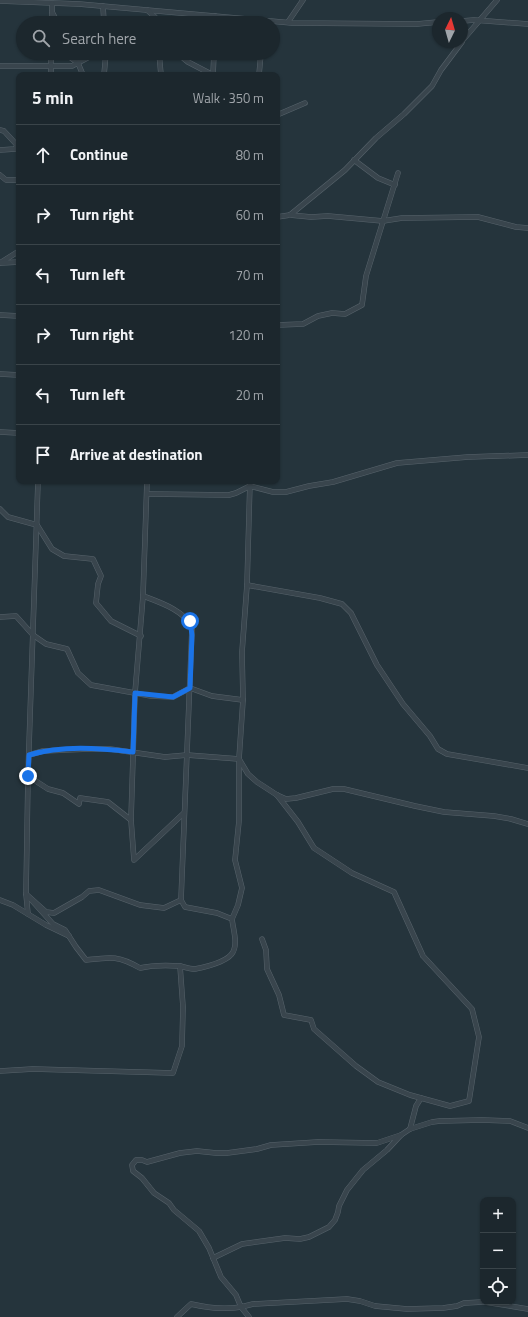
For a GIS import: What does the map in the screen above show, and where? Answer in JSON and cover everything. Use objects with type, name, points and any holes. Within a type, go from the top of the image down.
[{"type":"street","points":[[288,22],[303,0]]},
{"type":"street","points":[[468,35],[497,0]]},
{"type":"street","points":[[0,1],[103,6],[215,16]]},
{"type":"street","points":[[52,3],[52,16]]},
{"type":"street","points":[[103,6],[104,16]]},
{"type":"street","points":[[147,10],[154,16]]},
{"type":"street","points":[[52,12],[54,16]]},
{"type":"street","points":[[468,21],[481,20],[528,24]]},
{"type":"street","points":[[280,22],[417,24],[432,23]]},
{"type":"street","points":[[290,215],[329,184],[432,86],[441,70],[458,48]]},
{"type":"street","points":[[51,60],[51,72]]},
{"type":"street","points":[[74,60],[78,63],[82,72]]},
{"type":"street","points":[[0,66],[72,66],[84,60]]},
{"type":"street","points":[[104,72],[105,60]]},
{"type":"street","points":[[160,60],[161,72]]},
{"type":"street","points":[[186,60],[207,72]]},
{"type":"street","points":[[213,72],[214,60]]},
{"type":"street","points":[[259,72],[260,60]]},
{"type":"street","points":[[280,114],[305,103]]},
{"type":"street","points":[[0,130],[4,131],[16,144]]},
{"type":"street","points":[[0,150],[15,149],[16,148]]},
{"type":"street","points":[[354,160],[378,178],[395,185]]},
{"type":"street","points":[[280,325],[303,324],[318,316],[332,313],[344,314],[362,304],[366,276],[398,172]]},
{"type":"street","points":[[0,174],[6,180],[16,180]]},
{"type":"street","points":[[280,217],[290,215],[311,217],[328,216],[383,221],[402,218],[478,217],[516,227],[528,228]]},
{"type":"street","points":[[0,263],[16,253]]},
{"type":"street","points":[[0,263],[16,262]]},
{"type":"street","points":[[0,315],[16,316]]},
{"type":"street","points":[[0,374],[16,375]]},
{"type":"street","points":[[0,432],[16,433]]},
{"type":"street","points":[[253,484],[273,492],[286,492],[333,482],[397,463],[462,457],[528,455]]},
{"type":"street","points":[[28,914],[26,894],[28,776],[38,484]]},
{"type":"street","points":[[148,484],[144,596],[135,693],[131,820],[134,860],[184,813]]},
{"type":"street","points":[[148,494],[229,495],[236,493],[249,484]]},
{"type":"street","points":[[26,894],[53,924],[65,930],[86,960],[114,957],[129,962],[140,968],[154,965],[180,966],[194,969],[218,963],[230,957],[234,952],[235,937],[232,919],[238,906],[242,888],[235,860],[243,700],[242,652],[247,585],[250,484]]},
{"type":"street","points":[[0,509],[8,517],[37,525],[52,548],[64,556],[93,559],[101,576],[98,584],[96,604],[111,621],[141,636]]},
{"type":"street","points":[[247,585],[320,598],[342,604],[352,613],[377,665],[403,704],[430,736],[438,749],[447,754],[528,768]]},
{"type":"street","points":[[144,596],[174,609],[190,621],[192,635],[181,900],[185,907],[217,913],[232,919]]},
{"type":"street","points":[[0,617],[16,616],[33,635],[46,644],[67,648],[78,674],[91,685],[135,693],[173,697],[190,688],[212,696],[243,700]]},
{"type":"street","points":[[29,755],[43,751],[63,749],[110,749],[165,757],[187,754],[239,759]]},
{"type":"street","points":[[239,759],[248,774],[257,782],[286,799],[344,789],[422,808],[444,812],[494,816],[528,824]]},
{"type":"street","points":[[28,776],[48,789],[63,793],[79,804],[80,798],[108,802],[131,820]]},
{"type":"street","points":[[262,938],[266,950],[267,969],[279,995],[284,1015],[311,1020],[314,1028],[356,1066],[378,1082],[421,1098],[450,1106],[469,1101],[480,1037],[472,1009],[423,956],[394,892],[352,873],[314,848],[286,804],[277,795]]},
{"type":"street","points":[[26,894],[46,912],[54,913],[82,897],[89,891],[99,890],[140,905],[164,908],[181,900]]},
{"type":"street","points":[[0,900],[14,905],[46,925],[69,936]]},
{"type":"street","points":[[0,1071],[40,1069],[173,1073],[182,1046],[183,1006],[180,966]]},
{"type":"street","points":[[410,1129],[416,1106],[421,1098]]},
{"type":"street","points":[[213,1258],[242,1244],[285,1238],[304,1238],[329,1227],[335,1220],[339,1206],[347,1190],[363,1170],[387,1150],[401,1135],[410,1129],[436,1122],[482,1120],[510,1121],[528,1128]]},
{"type":"street","points":[[249,1317],[241,1307],[236,1295],[220,1277],[213,1258],[199,1231],[174,1210],[169,1203],[154,1194],[149,1186],[133,1171],[132,1165],[136,1160],[147,1162],[189,1152],[197,1151],[227,1153],[257,1149],[271,1145],[318,1142],[377,1143],[401,1135]]},
{"type":"street","points":[[178,1317],[191,1304],[209,1308],[231,1309],[253,1304],[347,1299],[360,1301],[375,1306],[407,1309],[443,1308],[457,1306],[464,1303],[480,1302]]},
{"type":"street","points":[[503,1305],[528,1309]]},
{"type":"route","points":[[28,776],[29,755],[43,751],[63,749],[110,749],[133,752],[135,693],[151,696],[173,697],[190,688],[192,628],[190,621]]}]
